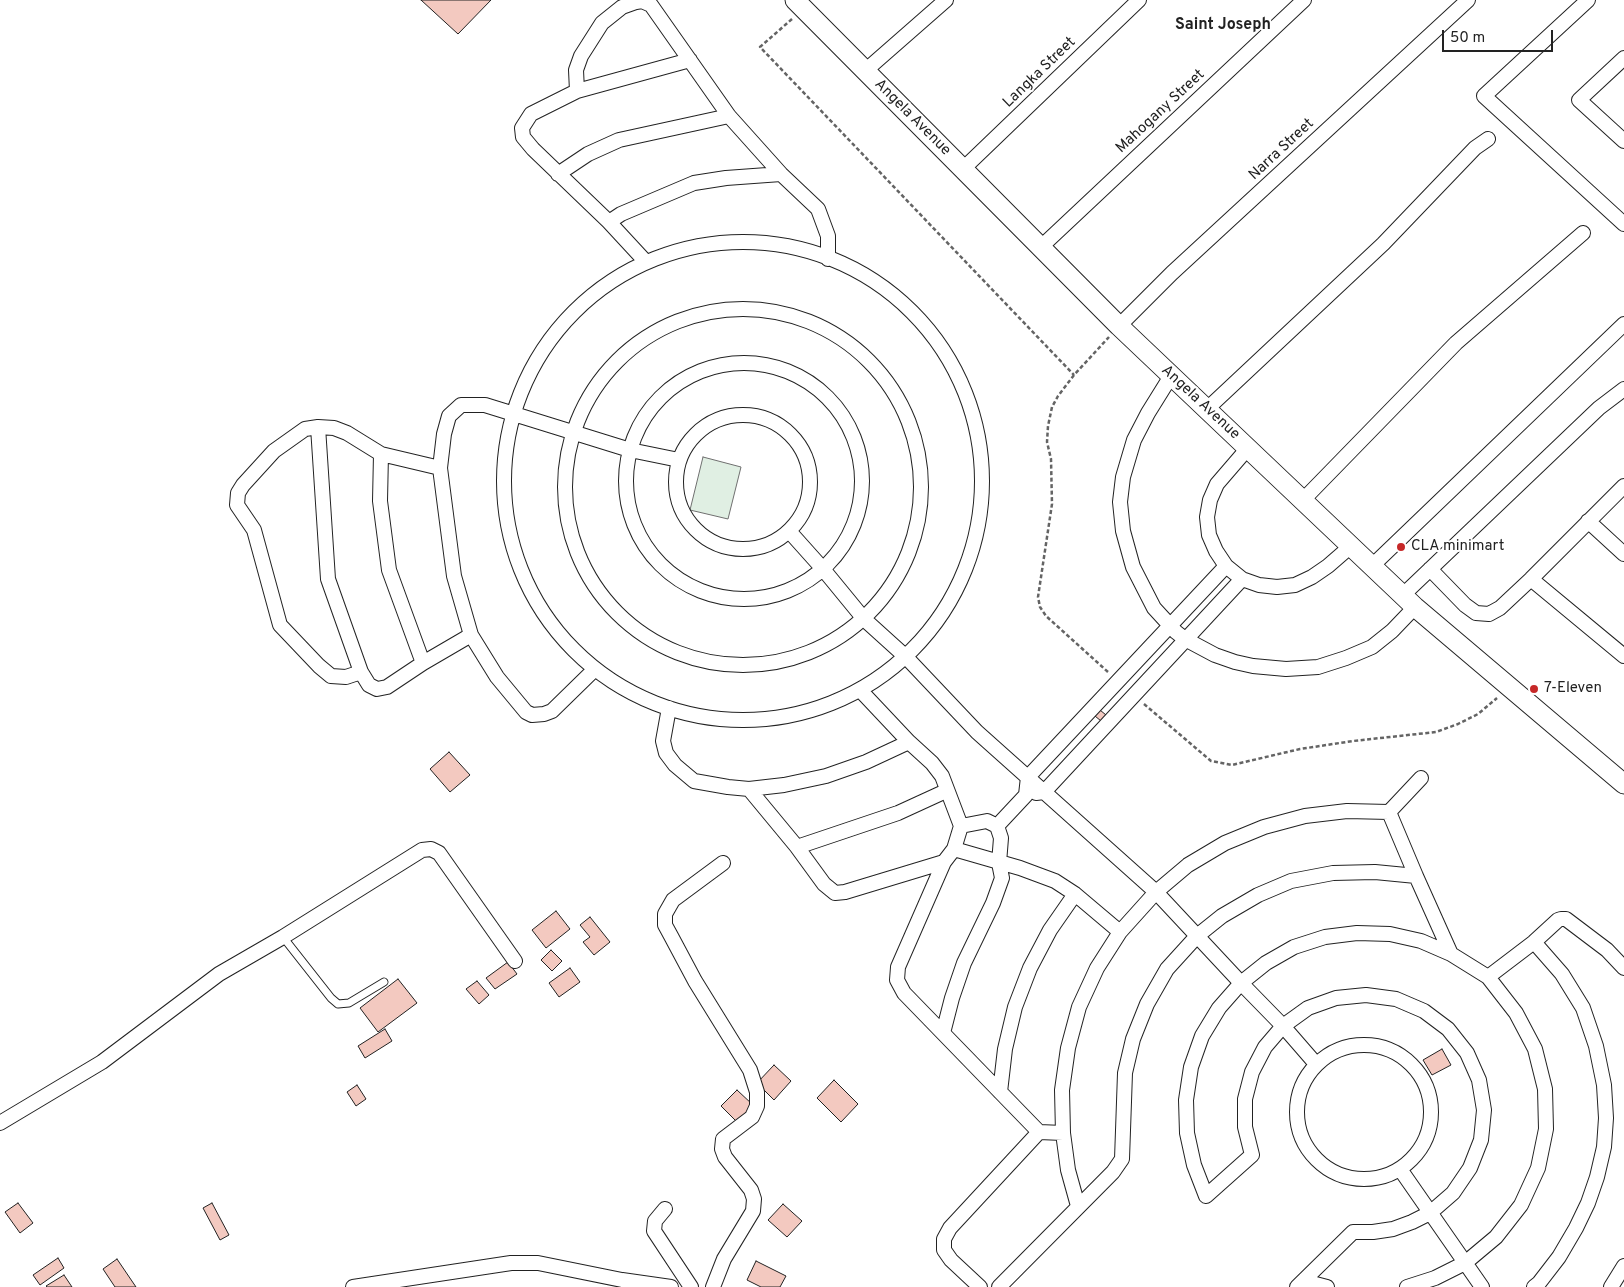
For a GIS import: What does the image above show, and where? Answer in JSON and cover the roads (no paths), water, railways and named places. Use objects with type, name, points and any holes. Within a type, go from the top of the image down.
[{"type":"main road","name":"Angela Avenue","points":[[799,4],[1171,376],[1409,601],[1624,784]]},
{"type":"street","points":[[865,71],[946,0]]},
{"type":"street","name":"Langka Street","points":[[963,169],[1139,0]]},
{"type":"street","name":"Mahogany Street","points":[[1041,247],[1304,0]]},
{"type":"street","name":"Narra Street","points":[[1119,326],[1172,273],[1468,0]]},
{"type":"street","points":[[1588,0],[1484,96],[1624,224]]},
{"type":"street","points":[[577,91],[576,70],[581,56],[602,23],[622,8],[636,2],[642,1],[651,5],[729,116],[781,174],[818,209],[828,236],[828,259]]},
{"type":"street","points":[[1624,58],[1579,100],[1624,141]]},
{"type":"street","points":[[646,262],[609,222],[526,141],[522,128],[530,114],[577,91],[690,60]]},
{"type":"street","points":[[558,174],[588,154],[620,140],[729,116]]},
{"type":"street","points":[[1207,409],[1383,244],[1475,148],[1488,139]]},
{"type":"street","points":[[609,222],[621,214],[694,183],[726,178],[781,174]]},
{"type":"street","points":[[1303,500],[1456,343],[1583,233]]},
{"type":"street","points":[[730,243],[760,243],[790,247],[828,259],[876,282],[900,301],[922,323],[941,348],[957,374],[969,402],[978,432],[982,463],[983,494],[972,554],[960,583],[945,610],[927,635],[906,657],[884,675],[860,690],[824,706],[786,716],[747,720],[707,717],[669,708],[634,694],[595,669],[577,653],[555,629],[537,603],[522,574],[512,544],[505,513],[503,480],[505,449],[511,413],[540,354],[560,326],[584,302],[612,281],[646,262],[700,246],[730,243]]},
{"type":"street","points":[[751,310],[777,313],[811,324],[827,331],[849,345],[875,368],[900,404],[911,428],[918,452],[922,479],[921,505],[917,530],[909,555],[897,579],[882,600],[864,619],[837,639],[808,653],[768,663],[743,665],[710,662],[678,653],[649,638],[623,618],[600,593],[583,565],[571,534],[566,502],[566,469],[573,433],[581,412],[594,390],[610,369],[629,351],[650,336],[674,324],[699,316],[725,311],[751,310]]},
{"type":"street","points":[[1372,566],[1624,324]]},
{"type":"street","points":[[723,365],[767,365],[789,372],[809,382],[826,396],[841,413],[860,453],[863,475],[862,497],[857,519],[848,539],[835,557],[823,569],[794,588],[766,597],[736,599],[706,593],[680,580],[657,561],[640,536],[629,509],[626,480],[630,450],[637,430],[649,410],[682,381],[702,371],[723,365]]},
{"type":"street","points":[[1171,376],[1134,440],[1123,477],[1120,502],[1123,531],[1133,567],[1154,608],[1185,640],[1215,655],[1235,662],[1253,666],[1286,669],[1318,667],[1346,658],[1372,647],[1392,631],[1430,569],[1600,408],[1624,389]]},
{"type":"street","points":[[595,669],[552,711],[532,715],[526,712],[497,677],[471,635],[454,576],[440,468],[444,434],[449,416],[461,406],[485,405],[630,450],[679,460]]},
{"type":"street","points":[[743,414],[760,416],[775,422],[789,432],[800,445],[807,460],[811,476],[810,493],[805,509],[797,523],[789,531],[770,544],[754,548],[736,548],[720,545],[704,536],[692,525],[679,502],[676,477],[679,460],[686,445],[697,432],[711,422],[726,416],[743,414]]},
{"type":"street","points":[[361,672],[346,677],[331,676],[280,625],[254,530],[237,505],[238,492],[242,485],[274,451],[305,429],[318,427],[334,428],[347,433],[381,454],[440,468]]},
{"type":"street","points":[[318,427],[328,579],[361,672],[369,685],[377,689],[387,687],[471,635]]},
{"type":"street","points":[[1248,448],[1217,484],[1210,500],[1207,518],[1209,535],[1216,551],[1226,566],[1242,579],[1259,585],[1277,587],[1295,585],[1312,577],[1328,566],[1351,546]]},
{"type":"street","points":[[381,454],[380,501],[389,570],[423,663]]},
{"type":"street","points":[[1430,569],[1465,605],[1476,613],[1489,614],[1500,608],[1624,486]]},
{"type":"street","points":[[1588,521],[1624,554]]},
{"type":"street","points":[[789,531],[864,619],[906,657],[977,732],[1156,892],[1240,983],[1283,1026],[1316,1064]]},
{"type":"street","points":[[998,826],[1026,795],[1028,777],[1226,566]]},
{"type":"street","points":[[1531,578],[1624,656]]},
{"type":"street","points":[[1026,795],[1044,792],[1242,579]]},
{"type":"street","points":[[860,690],[909,742],[932,763],[942,776],[961,826],[954,849],[944,862],[898,967],[897,980],[904,993],[1040,1132],[1063,1133]]},
{"type":"street","points":[[669,708],[663,741],[666,753],[694,781],[728,788],[749,789],[784,785],[826,776],[866,762],[909,742]]},
{"type":"street","points":[[1078,1206],[1068,1170],[1063,1133],[1062,1090],[1068,1048],[1079,1007],[1097,968],[1120,932],[1156,892],[1188,865],[1225,843],[1264,827],[1304,816],[1338,812],[1389,812],[1421,778]]},
{"type":"street","points":[[749,789],[797,847],[824,884],[834,893],[845,892],[944,862]]},
{"type":"street","points":[[797,847],[898,813],[946,790]]},
{"type":"street","points":[[1389,812],[1451,954]]},
{"type":"street","points":[[961,826],[987,821],[998,826]]},
{"type":"street","points":[[943,1033],[964,963],[993,903],[1002,878],[999,863],[1000,838],[998,826]]},
{"type":"street","points":[[0,1123],[102,1062],[219,974],[283,937],[422,850],[431,848],[439,853],[515,961]]},
{"type":"street","points":[[954,849],[1055,881],[1075,894],[1120,932]]},
{"type":"street","points":[[713,1287],[724,1259],[753,1211],[754,1199],[751,1190],[725,1157],[722,1149],[723,1139],[752,1117],[757,1106],[757,1092],[750,1070],[695,981],[670,936],[665,924],[665,914],[673,900],[723,864]]},
{"type":"street","points":[[999,1287],[1113,1172],[1122,1159],[1125,1073],[1133,1039],[1148,1004],[1167,969],[1197,936],[1222,916],[1258,895],[1291,881],[1333,872],[1375,872],[1416,876]]},
{"type":"street","points":[[1000,1092],[1005,1049],[1015,1008],[1030,968],[1050,930],[1075,894]]},
{"type":"street","points":[[1488,977],[1534,942],[1558,920],[1566,919],[1606,950],[1624,968]]},
{"type":"street","points":[[1300,1284],[1353,1232],[1393,1229],[1412,1222],[1430,1213],[1453,1193],[1470,1168],[1481,1140],[1484,1110],[1479,1080],[1467,1053],[1448,1029],[1424,1011],[1396,999],[1366,995],[1336,998],[1308,1008],[1283,1026],[1265,1047],[1252,1072],[1245,1099],[1245,1127],[1252,1155],[1206,1196],[1194,1165],[1186,1133],[1186,1100],[1191,1067],[1202,1036],[1219,1008],[1240,983],[1266,962],[1294,947],[1325,937],[1349,934],[1390,934],[1421,941],[1451,954],[1488,977],[1516,1013],[1535,1049],[1545,1088],[1546,1129],[1538,1168],[1521,1205],[1496,1237],[1465,1263],[1435,1278],[1408,1287]]},
{"type":"street","points":[[1534,942],[1562,974],[1583,1008],[1596,1046],[1604,1085],[1606,1118],[1604,1147],[1597,1177],[1588,1202],[1576,1228],[1559,1257],[1534,1287]]},
{"type":"street","points":[[1373,1045],[1393,1051],[1410,1062],[1423,1078],[1431,1098],[1432,1118],[1427,1138],[1416,1156],[1400,1169],[1382,1177],[1363,1179],[1344,1176],[1326,1167],[1312,1154],[1302,1137],[1297,1118],[1298,1098],[1305,1080],[1316,1064],[1333,1052],[1352,1046],[1373,1045]]},
{"type":"street","points":[[980,1287],[944,1250],[944,1239],[950,1228],[1040,1132]]},
{"type":"street","points":[[1400,1169],[1482,1287]]},
{"type":"street","points":[[664,1209],[655,1221],[654,1231],[691,1287]]},
{"type":"street","points":[[354,1287],[511,1263],[538,1263],[622,1280],[671,1287]]},
{"type":"street","points":[[1611,1287],[1624,1266]]},
{"type":"street","points":[[1300,1284],[1327,1287]]},
{"type":"lane","points":[[283,937],[331,998],[338,1004],[348,1003],[384,982]]},
{"type":"place","name":"CLA minimart","points":[[1401,547]]},
{"type":"place","name":"7-Eleven","points":[[1534,689]]},
{"type":"district","name":"Saint Joseph","points":[[1223,26]]}]
